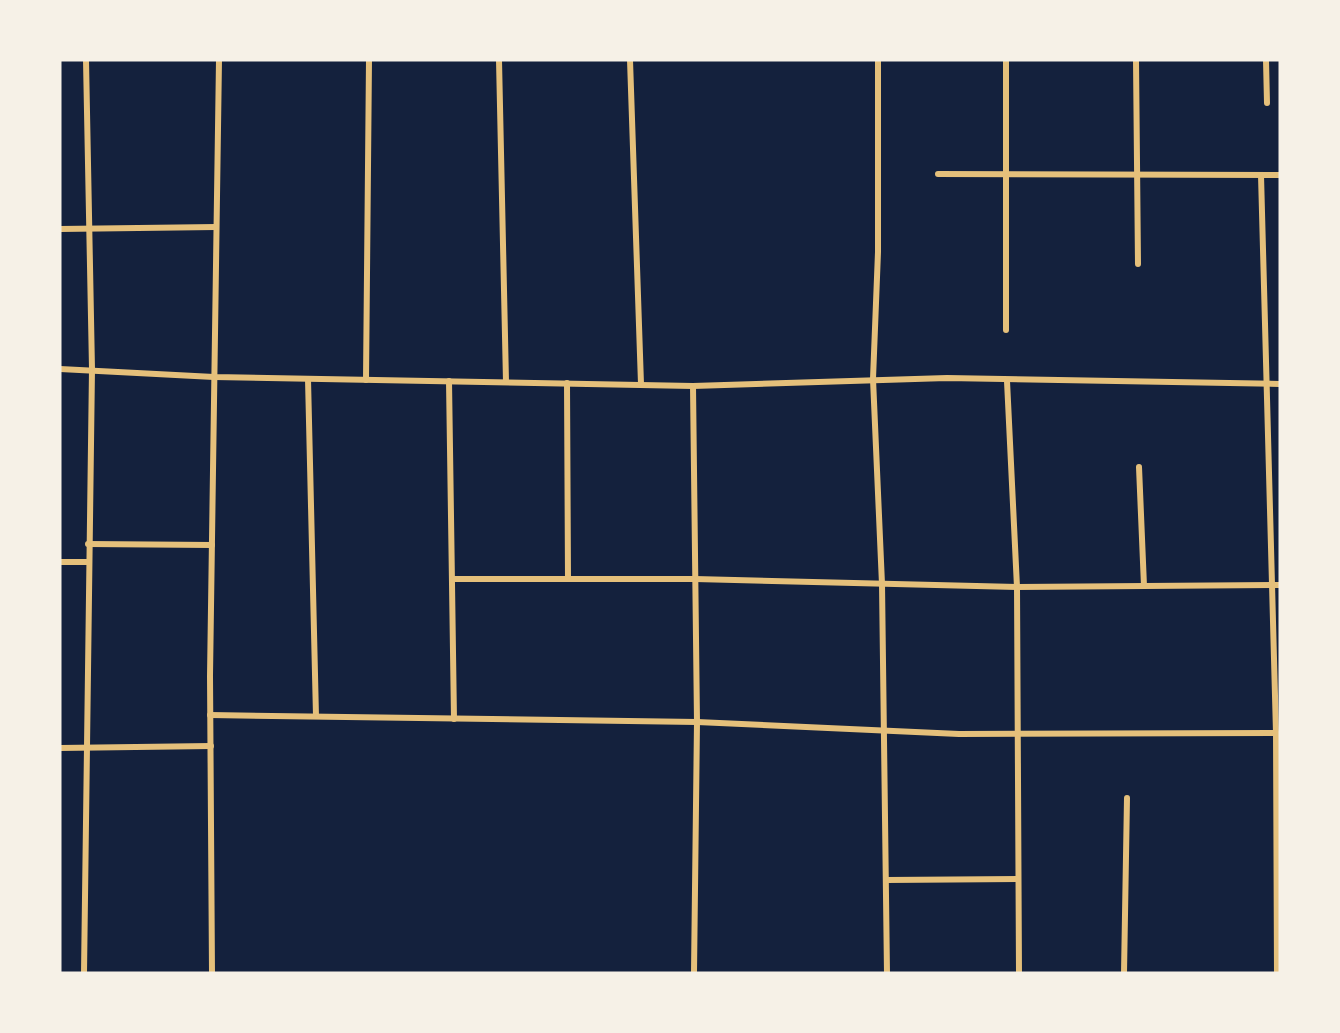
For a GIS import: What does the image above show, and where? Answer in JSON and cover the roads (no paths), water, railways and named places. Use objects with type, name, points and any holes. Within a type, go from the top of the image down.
[{"type":"street","points":[[84,973],[84,748],[92,369],[86,60]]},
{"type":"street","points":[[212,973],[210,715],[219,60]]},
{"type":"street","points":[[366,380],[369,60]]},
{"type":"street","points":[[499,60],[506,382]]},
{"type":"street","points":[[630,60],[640,384]]},
{"type":"street","points":[[879,60],[878,252],[873,379],[882,584],[887,973]]},
{"type":"street","points":[[1006,60],[1006,330]]},
{"type":"street","points":[[1136,60],[1135,175],[1138,264]]},
{"type":"street","points":[[1266,60],[1266,103]]},
{"type":"street","points":[[938,174],[1280,175]]},
{"type":"street","points":[[1261,175],[1276,733],[1277,973]]},
{"type":"street","points":[[60,229],[216,227]]},
{"type":"street","points":[[60,369],[214,377],[693,386],[873,379],[1280,384]]},
{"type":"street","points":[[308,379],[316,716]]},
{"type":"street","points":[[449,381],[454,719]]},
{"type":"street","points":[[1007,381],[1017,587],[1019,973]]},
{"type":"street","points":[[567,383],[568,579]]},
{"type":"street","points":[[693,386],[697,722],[694,973]]},
{"type":"street","points":[[1139,467],[1144,586]]},
{"type":"street","points":[[88,544],[212,545]]},
{"type":"street","points":[[60,562],[88,562]]},
{"type":"street","points":[[452,579],[695,579],[1017,587],[1280,585]]},
{"type":"street","points":[[210,715],[697,722],[885,731],[1018,734],[1276,733]]},
{"type":"street","points":[[60,748],[211,746]]},
{"type":"street","points":[[1124,973],[1127,798]]},
{"type":"street","points":[[886,880],[1018,879]]}]
